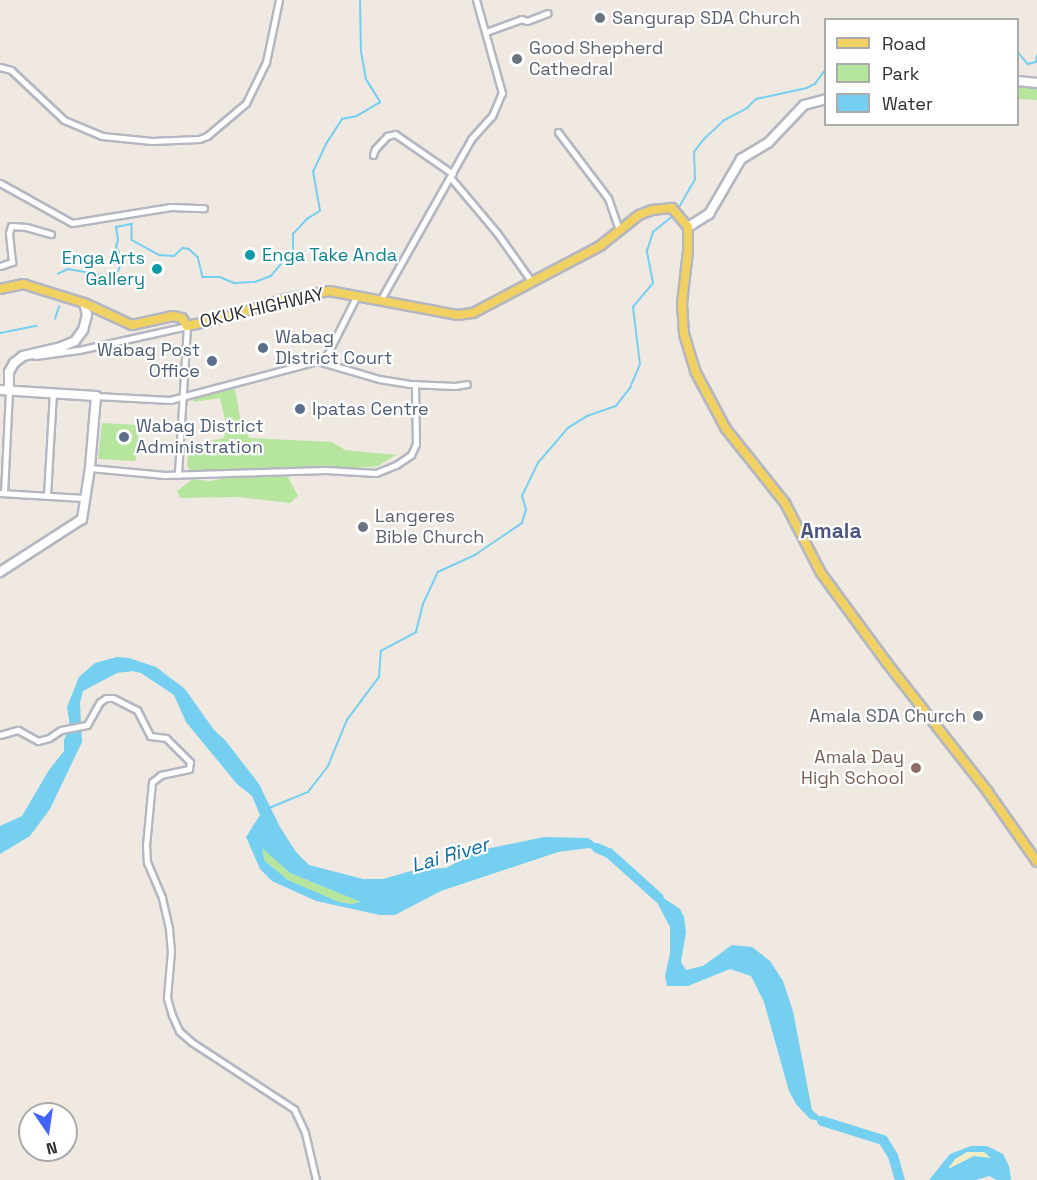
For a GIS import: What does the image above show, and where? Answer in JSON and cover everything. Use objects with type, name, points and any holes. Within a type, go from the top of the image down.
[{"type":"main road","name":"OKUK HIGHWAY","points":[[0,289],[23,284],[84,303],[132,325],[173,316],[182,318],[187,326],[312,293],[329,291],[457,315],[473,313],[600,246],[619,230],[652,210],[672,208],[686,223]]},
{"type":"main road","points":[[686,223],[688,251],[682,304],[684,334],[695,371],[726,429],[784,503],[821,573],[886,663],[988,792],[1037,862]]},
{"type":"street","points":[[0,67],[11,70],[64,120],[102,136],[152,141],[199,139],[207,136],[246,103],[266,63],[279,0]]},
{"type":"street","points":[[381,299],[471,139],[492,116],[502,93],[477,0]]},
{"type":"street","points":[[486,32],[521,19],[527,21],[548,13]]},
{"type":"street","points":[[1019,81],[1037,83]]},
{"type":"street","points":[[686,223],[709,214],[741,159],[768,143],[804,105],[824,99]]},
{"type":"street","points":[[558,132],[608,198],[619,230]]},
{"type":"street","points":[[374,154],[375,149],[387,136],[395,134],[452,175],[532,282]]},
{"type":"street","points":[[0,183],[72,223],[171,207],[204,208]]},
{"type":"street","points":[[0,266],[12,261],[9,233],[11,226],[26,227],[51,234]]},
{"type":"street","points":[[324,361],[357,295]]},
{"type":"street","points":[[84,303],[87,315],[83,330],[75,341],[61,347],[23,356],[14,363],[9,372],[2,493],[84,498]]},
{"type":"street","points":[[23,356],[46,356],[79,350],[187,326],[178,475]]},
{"type":"street","points":[[0,390],[170,400],[299,364],[324,361],[379,379],[454,387],[467,384]]},
{"type":"street","points":[[90,468],[178,475],[326,470],[376,473],[411,455],[416,444],[415,384]]},
{"type":"street","points":[[47,496],[53,392]]},
{"type":"street","points":[[0,572],[82,519],[90,468],[96,396]]},
{"type":"street","points":[[0,735],[18,730],[32,739],[41,741],[64,729],[82,727],[89,723],[102,699],[121,700],[140,713],[150,736],[166,738],[191,765],[189,769],[182,772],[157,776],[152,782],[146,845],[147,862],[162,898],[169,929],[171,951],[167,999],[172,1016],[179,1031],[193,1043],[294,1109],[305,1133],[316,1180]]},
{"type":"green space","points":[[1037,77],[1037,100],[1019,99],[1019,83]]},
{"type":"green space","points":[[235,389],[240,417],[249,438],[332,442],[345,450],[396,455],[378,466],[346,469],[315,467],[191,471],[187,466],[189,445],[224,438],[226,424],[220,398],[193,402],[194,398]]},
{"type":"green space","points":[[102,423],[137,425],[139,449],[135,461],[98,459]]},
{"type":"green space","points":[[236,476],[288,477],[298,496],[290,503],[238,497],[180,498],[177,491],[193,479],[210,481]]},
{"type":"green space","points":[[262,847],[290,873],[361,902],[351,904],[339,902],[288,880],[265,861]]},
{"type":"sand","points":[[984,1151],[991,1158],[974,1156],[948,1169],[960,1155],[967,1152]]},
{"type":"water","points":[[117,657],[129,658],[156,667],[185,689],[214,730],[225,740],[259,784],[280,827],[296,852],[309,865],[363,879],[383,879],[418,869],[446,868],[481,850],[544,837],[588,838],[609,853],[589,848],[558,852],[441,891],[395,915],[380,915],[316,901],[272,881],[260,869],[246,837],[260,815],[252,796],[237,784],[186,722],[174,695],[141,673],[132,671],[117,673],[83,691],[80,703],[82,742],[50,809],[30,836],[0,854],[0,826],[22,816],[49,770],[64,751],[64,740],[70,726],[67,707],[79,677],[95,663]],"holes":[[[262,848],[290,873],[361,902],[351,904],[339,902],[288,880],[265,861]]]},
{"type":"water","points":[[650,889],[680,909],[684,917],[686,932],[681,962],[686,970],[703,966],[732,945],[752,947],[770,961],[783,981],[793,1011],[812,1110],[820,1117],[835,1124],[810,1119],[796,1104],[789,1091],[764,1002],[751,976],[730,969],[688,986],[667,986],[665,976],[670,953],[670,927]]},
{"type":"water","points":[[971,1146],[987,1146],[1003,1154],[1009,1166],[1011,1180],[997,1180],[989,1176],[976,1180],[929,1180],[950,1154]],"holes":[[[967,1152],[984,1152],[991,1158],[974,1156],[948,1169],[955,1159]]]},
{"type":"waterway","points":[[58,274],[68,269],[106,276],[118,271],[123,260],[116,247],[118,240],[116,227],[132,224],[132,240],[159,255],[174,256],[183,248],[189,249],[198,257],[203,277],[220,277],[234,283],[255,282],[271,276],[293,250],[293,234],[307,219],[320,211],[313,172],[326,144],[342,119],[357,116],[380,102],[366,80],[361,52],[360,0]]},
{"type":"waterway","points":[[1019,53],[1028,64],[1036,62],[1037,56]]},
{"type":"waterway","points":[[678,209],[695,180],[694,152],[723,121],[747,108],[756,99],[807,88],[815,84],[824,72]]},
{"type":"waterway","points":[[269,808],[308,792],[328,766],[347,720],[379,677],[381,651],[416,632],[423,604],[438,572],[475,555],[522,523],[526,510],[522,496],[538,463],[568,428],[587,416],[616,406],[630,388],[640,365],[633,307],[653,283],[647,251],[653,232],[673,216]]},
{"type":"waterway","points":[[55,319],[59,307]]},
{"type":"waterway","points":[[0,333],[36,326]]},
{"type":"waterway","name":"Lai River","points":[[597,848],[609,853],[659,898]]},
{"type":"waterway","name":"Lai River","points":[[822,1121],[883,1140],[893,1156],[900,1180]]},
{"type":"place","name":"Sangurap SDA Church","points":[[600,18]]},
{"type":"place","name":"Good Shepherd Cathedral","points":[[517,59]]},
{"type":"place","name":"Enga Take Anda","points":[[250,255]]},
{"type":"place","name":"Enga Arts Gallery","points":[[157,269]]},
{"type":"place","name":"Wabag DIstrict Court","points":[[263,348]]},
{"type":"place","name":"Wabag Post Office","points":[[212,361]]},
{"type":"place","name":"Ipatas Centre","points":[[300,409]]},
{"type":"place","name":"Wabag District Administration","points":[[124,437]]},
{"type":"place","name":"Langeres Bible Church","points":[[363,527]]},
{"type":"place","name":"Amala SDA Church","points":[[978,716]]},
{"type":"place","name":"Amala Day High School","points":[[916,768]]},
{"type":"district","name":"Amala","points":[[831,531]]}]
